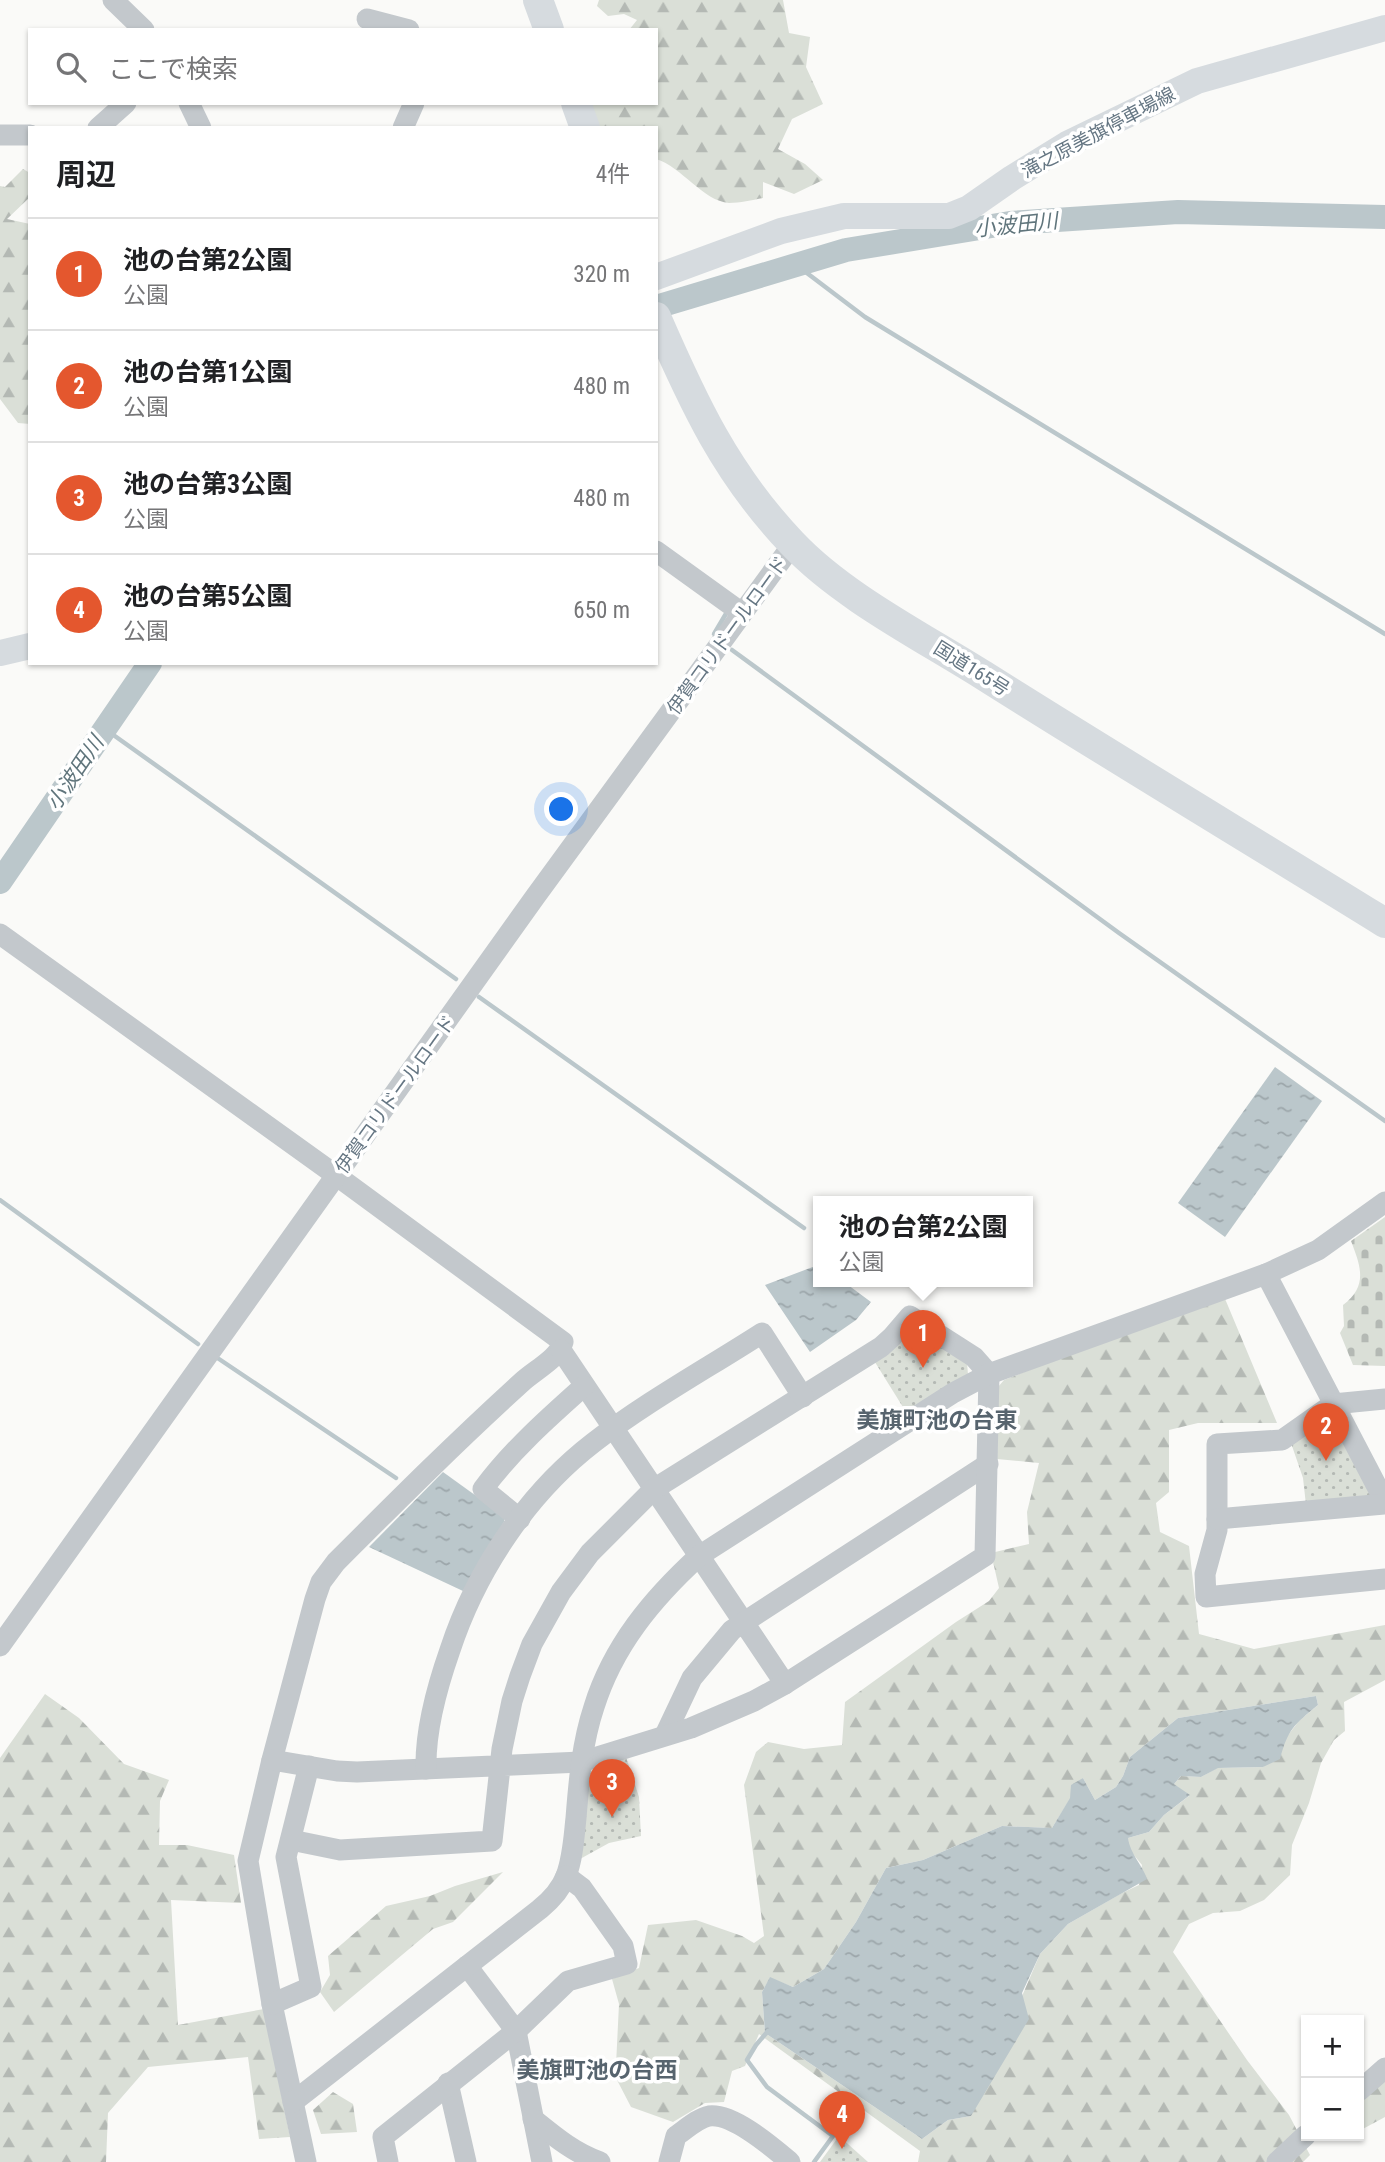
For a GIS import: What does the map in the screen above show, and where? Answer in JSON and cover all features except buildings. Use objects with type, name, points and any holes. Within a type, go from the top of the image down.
[{"type":"highway","points":[[538,0],[547,28]]},
{"type":"highway","points":[[577,105],[583,126]]},
{"type":"highway","name":"国道165号","points":[[658,321],[698,411],[720,451],[793,544],[848,590],[1153,782],[1385,923]]},
{"type":"main road","name":"滝之原美旗停車場線","points":[[658,276],[781,231],[844,216],[949,216],[975,204],[1067,144],[1197,81],[1385,28]]},
{"type":"main road","points":[[0,653],[28,646]]},
{"type":"street","points":[[113,0],[142,28]]},
{"type":"street","points":[[367,19],[401,28]]},
{"type":"street","points":[[100,126],[124,105]]},
{"type":"street","points":[[190,105],[200,126]]},
{"type":"street","points":[[404,126],[413,105]]},
{"type":"street","points":[[0,135],[28,135]]},
{"type":"street","name":"伊賀コリドールロード","points":[[0,1646],[793,544]]},
{"type":"street","points":[[658,552],[742,613]]},
{"type":"street","points":[[0,934],[337,1175],[564,1342],[561,1350],[538,1367],[486,1415],[336,1562],[321,1582],[272,1760],[248,1861],[272,2004],[306,2162]]},
{"type":"street","points":[[293,2102],[550,1900],[566,1876],[571,1858],[581,1762],[594,1705],[612,1661],[658,1597],[699,1556],[953,1393],[989,1374],[1266,1274],[1318,1250],[1385,1202]]},
{"type":"street","points":[[1217,1519],[1385,1503],[1266,1274]]},
{"type":"street","points":[[272,1760],[357,1772],[499,1767],[581,1762],[721,1716],[785,1684],[985,1556],[989,1374],[974,1357],[910,1316],[881,1347],[654,1489],[590,1553],[561,1592],[532,1644],[512,1701],[499,1767],[492,1841],[340,1850],[292,1840]]},
{"type":"street","points":[[426,1769],[426,1748],[440,1678],[458,1625],[499,1547],[566,1467],[613,1429],[762,1333],[803,1397]]},
{"type":"street","points":[[561,1350],[785,1684]]},
{"type":"street","points":[[520,1519],[483,1489],[532,1432],[584,1386]]},
{"type":"street","points":[[1385,1399],[1333,1405],[1282,1440],[1217,1444],[1217,1530],[1205,1574],[1206,1597],[1385,1579]]},
{"type":"street","points":[[665,1735],[692,1678],[722,1640],[744,1620],[988,1464]]},
{"type":"street","points":[[272,2004],[311,1987],[286,1857],[309,1766]]},
{"type":"street","points":[[388,2162],[383,2137],[516,2031],[568,1981],[627,1964],[623,1946],[582,1888],[566,1876]]},
{"type":"street","points":[[467,1966],[516,2031],[542,2162]]},
{"type":"street","points":[[1364,2087],[1385,2068]]},
{"type":"street","points":[[448,2083],[466,2162]]},
{"type":"street","points":[[668,2162],[676,2136],[706,2116],[721,2117],[746,2130],[790,2162]]},
{"type":"street","points":[[533,2119],[559,2140],[600,2162]]},
{"type":"street","points":[[1277,2162],[1301,2140]]},
{"type":"green space","points":[[599,0],[783,0],[789,33],[810,37],[806,67],[823,104],[792,119],[778,149],[805,164],[823,180],[794,194],[763,182],[763,198],[729,203],[719,201],[658,160],[658,126],[572,126],[577,105],[658,105],[658,28],[631,28],[637,20],[624,14],[608,16],[597,6]]},
{"type":"green space","points":[[23,169],[28,172],[28,199],[7,219],[28,224],[28,424],[18,423],[0,399],[0,186],[5,187]]},
{"type":"green space","points":[[1385,1217],[1385,1366],[1353,1365],[1340,1333],[1344,1326],[1343,1305],[1356,1291],[1360,1276],[1351,1241]]},
{"type":"green space","points":[[1223,1294],[1277,1423],[1198,1423],[1169,1430],[1169,1492],[1156,1503],[1160,1532],[1189,1546],[1199,1634],[1254,1649],[1385,1625],[1385,1680],[1344,1702],[1345,1731],[1334,1740],[1321,1763],[1292,1845],[1290,1875],[1264,1900],[1240,1911],[1213,1913],[1189,1924],[1173,1952],[1247,2060],[1289,2115],[1310,2155],[1303,2162],[918,2162],[920,2151],[759,2034],[745,2066],[732,2071],[724,2102],[705,2103],[673,2122],[631,2107],[617,2080],[619,2004],[612,1979],[639,1968],[648,1925],[696,1920],[754,1943],[764,1936],[744,1785],[756,1752],[768,1742],[804,1749],[842,1745],[845,1702],[989,1601],[999,1588],[991,1553],[1029,1544],[1027,1512],[1039,1463],[997,1459],[998,1387],[1004,1380]],"holes":[[[1316,1696],[1318,1705],[1299,1721],[1263,1767],[1217,1768],[1201,1777],[1181,1776],[1174,1784],[1189,1796],[1164,1815],[1149,1832],[1128,1838],[1129,1849],[1142,1865],[1139,1885],[1068,1924],[1040,1954],[971,2116],[948,2120],[922,2139],[765,2033],[762,1992],[770,1978],[793,1987],[824,1969],[856,1922],[886,1868],[923,1860],[1002,1826],[1052,1828],[1083,1778],[1095,1800],[1116,1787],[1130,1757],[1178,1718]]]},
{"type":"green space","points":[[917,1328],[967,1362],[968,1375],[906,1412],[873,1359],[910,1330]]},
{"type":"green space","points":[[1324,1418],[1334,1422],[1373,1496],[1306,1505],[1303,1478],[1291,1443]]},
{"type":"green space","points":[[45,1694],[79,1718],[124,1764],[169,1780],[160,1801],[159,1845],[187,1845],[234,1855],[241,1903],[171,1900],[178,2025],[264,2009],[290,2137],[259,2139],[248,2057],[148,2067],[108,2113],[106,2162],[0,2162],[0,1758]]},
{"type":"green space","points":[[625,1754],[639,1797],[641,1836],[609,1843],[580,1859],[589,1774],[598,1764]]},
{"type":"green space","points":[[503,1872],[453,1922],[433,1929],[334,2012],[320,1992],[330,1975],[328,1956],[386,1906],[430,1896]]},
{"type":"green space","points":[[1385,2078],[1385,2117],[1364,2128],[1364,2096]]},
{"type":"green space","points":[[333,2092],[353,2104],[357,2132],[321,2134],[313,2110]]},
{"type":"green space","points":[[839,2136],[868,2162],[820,2162]]},
{"type":"water","points":[[1275,1067],[1322,1101],[1225,1237],[1178,1203]]},
{"type":"water","points":[[813,1267],[813,1287],[851,1287],[871,1302],[856,1320],[810,1352],[765,1285]]},
{"type":"water","points":[[443,1472],[504,1516],[504,1522],[463,1591],[369,1547]]},
{"type":"water","points":[[1316,1696],[1318,1705],[1293,1728],[1280,1759],[1263,1767],[1218,1768],[1201,1777],[1181,1776],[1174,1784],[1190,1795],[1164,1815],[1149,1832],[1128,1838],[1147,1879],[1068,1924],[1040,1954],[1022,1993],[1029,2019],[971,2116],[948,2120],[922,2139],[765,2033],[762,1992],[770,1977],[793,1987],[824,1969],[856,1922],[886,1868],[923,1860],[1002,1826],[1052,1828],[1070,1798],[1071,1785],[1083,1778],[1095,1800],[1116,1787],[1130,1757],[1178,1718]]},
{"type":"waterway","name":"小波田川","points":[[658,306],[846,250],[1010,223],[1178,212],[1385,217]]},
{"type":"waterway","points":[[795,264],[865,317],[1385,634]]},
{"type":"waterway","points":[[714,634],[727,612]]},
{"type":"waterway","points":[[732,650],[1119,933],[1385,1121]]},
{"type":"waterway","name":"小波田川","points":[[0,882],[149,665]]},
{"type":"waterway","points":[[105,729],[456,979]]},
{"type":"waterway","points":[[479,997],[804,1228]]},
{"type":"waterway","points":[[0,1200],[198,1344]]},
{"type":"waterway","points":[[219,1359],[396,1478]]},
{"type":"waterway","points":[[768,2031],[747,2060],[767,2087],[833,2136],[814,2162]]},
{"type":"place","name":"池の台第2公園","points":[[923,1368]]},
{"type":"place","name":"池の台第1公園","points":[[1326,1461]]},
{"type":"place","name":"池の台第3公園","points":[[612,1817]]},
{"type":"place","name":"池の台第5公園","points":[[842,2149]]},
{"type":"district","name":"美旗町池の台東","points":[[937,1420]]},
{"type":"district","name":"美旗町池の台西","points":[[597,2070]]}]
